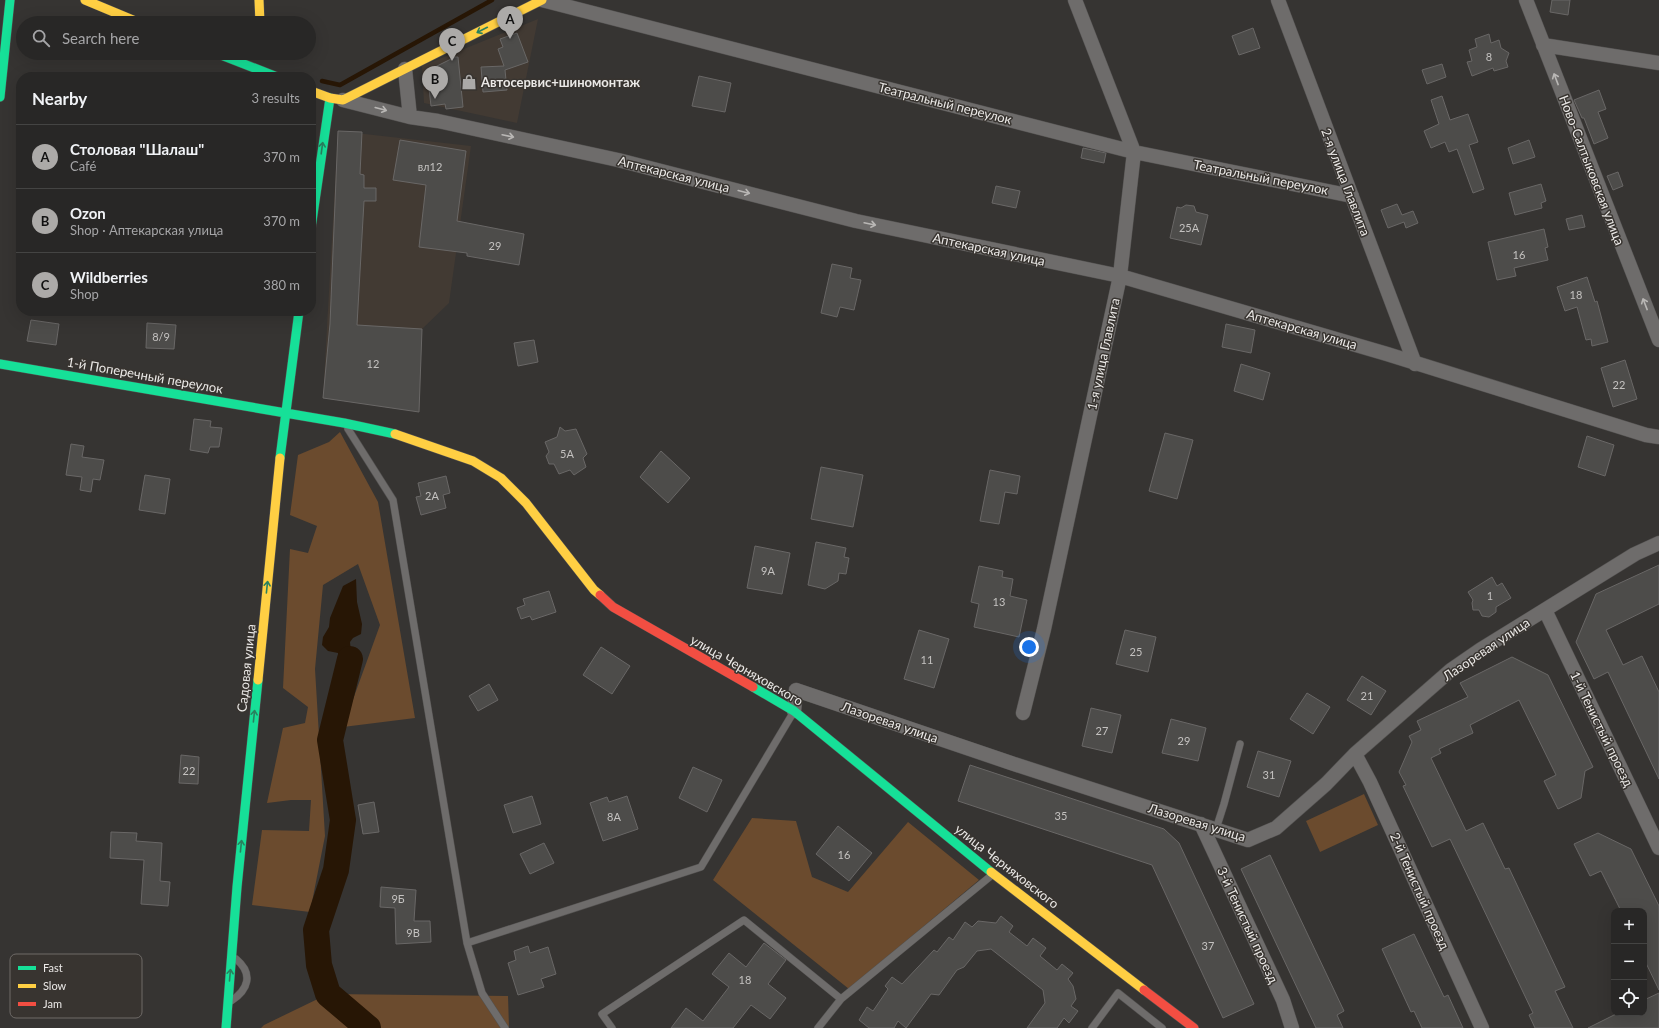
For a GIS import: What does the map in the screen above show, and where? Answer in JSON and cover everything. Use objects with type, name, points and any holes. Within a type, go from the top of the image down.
[{"type":"street","points":[[0,97],[10,0]]},
{"type":"street","points":[[85,0],[123,16]]},
{"type":"street","points":[[258,0],[259,16]]},
{"type":"street","points":[[316,203],[337,99],[405,69],[542,0]]},
{"type":"street","name":"Театральный переулок","points":[[542,0],[1134,152],[1352,196]]},
{"type":"street","name":"1-я улица Главлита","points":[[1023,712],[1045,622],[1120,276],[1134,152],[1075,0]]},
{"type":"street","name":"2-я улица Главлита","points":[[1278,0],[1415,364]]},
{"type":"street","name":"Ново-Салтыковская улица","points":[[1526,0],[1659,340]]},
{"type":"street","points":[[1543,45],[1659,63]]},
{"type":"street","points":[[238,60],[261,67],[269,72]]},
{"type":"street","points":[[405,69],[410,117]]},
{"type":"street","name":"Аптекарская улица","points":[[316,93],[410,117],[438,121],[618,160],[856,221],[1120,276],[1387,354],[1646,435],[1659,437]]},
{"type":"street","name":"Садовая улица","points":[[226,1028],[237,886],[285,413],[298,316]]},
{"type":"street","name":"1-й Поперечный переулок","points":[[0,364],[285,413]]},
{"type":"street","name":"улица Черняховского","points":[[285,413],[395,434],[473,461],[501,478],[526,503],[594,590],[613,607],[794,711],[993,873],[1194,1028]]},
{"type":"street","name":"Лазоревая улица","points":[[794,711],[796,690],[1248,840],[1276,828],[1326,784],[1355,754],[1450,670],[1635,554],[1659,543]]},
{"type":"street","name":"1-й Тенистый проезд","points":[[1545,610],[1659,848]]},
{"type":"street","name":"2-й Тенистый проезд","points":[[1355,754],[1370,782],[1482,1028]]},
{"type":"street","name":"3-й Тенистый проезд","points":[[1201,824],[1284,1000],[1292,1028]]},
{"type":"lane","points":[[344,424],[393,500],[467,944],[482,993],[504,1028]]},
{"type":"lane","points":[[467,944],[701,867],[794,711]]},
{"type":"lane","points":[[1216,829],[1240,744]]},
{"type":"lane","points":[[818,1028],[841,999],[993,873]]},
{"type":"lane","points":[[612,1028],[602,1014],[744,920],[841,999]]},
{"type":"lane","points":[[228,1004],[245,990],[247,980],[245,970],[239,962],[231,956]]},
{"type":"lane","points":[[1092,1028],[1118,993],[1162,1028]]},
{"type":"shaded area","points":[[538,19],[517,123],[424,103],[422,66]]},
{"type":"shaded area","points":[[338,131],[471,146],[449,303],[422,329],[419,412],[323,398]]},
{"type":"shaded area","points":[[340,432],[378,502],[415,718],[343,727],[380,625],[358,564],[323,585],[315,669],[325,836],[310,912],[252,905],[262,830],[309,831],[311,800],[291,800],[267,803],[283,728],[305,723],[308,707],[283,688],[290,549],[308,553],[317,526],[290,515],[298,455],[329,442]]},
{"type":"shaded area","points":[[356,579],[357,602],[362,624],[361,634],[353,638],[350,642],[350,660],[345,664],[340,665],[338,653],[328,651],[322,645],[323,637],[329,627],[330,618],[343,586]]},
{"type":"shaded area","points":[[1364,794],[1378,825],[1320,852],[1306,821]]},
{"type":"shaded area","points":[[752,818],[796,821],[812,877],[848,892],[908,822],[979,880],[849,989],[713,880]]},
{"type":"shaded area","points":[[328,994],[508,996],[509,1028],[261,1028],[264,1025]]},
{"type":"building","points":[[1552,0],[1570,0],[1568,15],[1550,12]]},
{"type":"building","points":[[1253,28],[1260,48],[1239,55],[1232,36]]},
{"type":"building","points":[[517,33],[528,62],[505,70],[507,90],[483,92],[481,67],[504,66],[498,49],[503,47],[500,39]]},
{"type":"building","points":[[1489,34],[1491,43],[1499,40],[1501,48],[1509,53],[1506,61],[1508,67],[1494,71],[1493,68],[1472,76],[1467,62],[1472,61],[1469,50],[1477,47],[1475,39]]},
{"type":"building","points":[[455,57],[458,57],[463,107],[446,109],[445,104],[431,106],[427,71]]},
{"type":"building","points":[[1442,64],[1446,77],[1427,84],[1422,70]]},
{"type":"building","points":[[699,76],[731,83],[725,112],[692,106]]},
{"type":"building","points":[[1599,90],[1606,109],[1598,112],[1608,138],[1594,144],[1584,118],[1582,118],[1574,100]]},
{"type":"building","points":[[1442,96],[1450,120],[1468,114],[1478,142],[1469,145],[1484,189],[1473,193],[1457,149],[1449,152],[1445,142],[1431,148],[1424,131],[1439,124],[1431,100]]},
{"type":"building","points":[[338,131],[362,132],[360,174],[364,175],[364,188],[376,188],[376,201],[364,201],[357,325],[422,329],[419,412],[323,398],[330,324]]},
{"type":"building","points":[[400,140],[466,151],[457,221],[524,234],[519,265],[467,256],[467,253],[419,247],[426,185],[393,180]]},
{"type":"building","points":[[1529,140],[1535,157],[1513,164],[1508,148]]},
{"type":"building","points":[[1083,148],[1106,153],[1104,163],[1081,158]]},
{"type":"building","points":[[1618,172],[1623,186],[1613,190],[1607,176]]},
{"type":"building","points":[[1541,184],[1546,201],[1541,203],[1542,208],[1515,215],[1509,193]]},
{"type":"building","points":[[996,186],[1020,191],[1016,208],[992,203]]},
{"type":"building","points":[[1397,204],[1402,215],[1413,211],[1418,223],[1406,228],[1404,222],[1388,228],[1381,210]]},
{"type":"building","points":[[1186,205],[1194,206],[1196,212],[1208,215],[1201,245],[1170,238],[1177,207],[1181,208]]},
{"type":"building","points":[[1582,215],[1585,227],[1569,230],[1566,219]]},
{"type":"building","points":[[1544,229],[1548,247],[1545,248],[1548,260],[1514,268],[1516,276],[1497,280],[1488,242]]},
{"type":"building","points":[[832,264],[852,268],[850,278],[861,280],[854,310],[840,307],[837,317],[821,313]]},
{"type":"building","points":[[1587,277],[1595,302],[1597,301],[1608,342],[1592,346],[1591,339],[1586,340],[1577,307],[1565,311],[1557,287]]},
{"type":"building","points":[[31,320],[59,324],[56,345],[27,341]]},
{"type":"building","points":[[147,323],[176,325],[174,349],[146,348]]},
{"type":"building","points":[[1226,324],[1255,330],[1251,353],[1222,347]]},
{"type":"building","points":[[534,340],[538,362],[518,366],[514,343]]},
{"type":"building","points":[[1625,360],[1637,399],[1613,407],[1601,368]]},
{"type":"building","points":[[1241,364],[1270,373],[1263,400],[1234,391]]},
{"type":"building","points":[[194,419],[211,421],[210,427],[222,428],[219,447],[210,447],[208,453],[190,450]]},
{"type":"building","points":[[560,427],[565,431],[576,429],[587,454],[583,458],[586,467],[574,475],[570,470],[559,474],[554,464],[549,464],[546,456],[549,452],[545,442],[557,437]]},
{"type":"building","points":[[1165,433],[1193,440],[1177,499],[1149,491]]},
{"type":"building","points":[[1587,436],[1614,445],[1605,476],[1578,467]]},
{"type":"building","points":[[71,444],[84,446],[82,457],[104,460],[100,480],[93,479],[91,492],[80,490],[82,477],[66,475]]},
{"type":"building","points":[[661,451],[690,478],[668,503],[640,477]]},
{"type":"building","points":[[821,467],[863,475],[853,527],[811,519]]},
{"type":"building","points":[[990,470],[1020,476],[1017,494],[1005,492],[999,524],[980,521]]},
{"type":"building","points":[[145,475],[170,479],[165,514],[139,510]]},
{"type":"building","points":[[446,476],[450,493],[443,495],[446,508],[421,515],[416,497],[421,496],[418,483]]},
{"type":"building","points":[[816,542],[846,548],[844,557],[849,558],[846,574],[839,573],[838,581],[825,589],[808,585]]},
{"type":"building","points":[[755,546],[790,553],[782,594],[747,588]]},
{"type":"building","points":[[1659,565],[1659,604],[1606,630],[1623,665],[1642,656],[1659,692],[1659,779],[1608,672],[1594,679],[1576,642],[1596,594]]},
{"type":"building","points":[[979,566],[1003,571],[1002,577],[1013,579],[1010,596],[1027,600],[1019,637],[974,627],[979,604],[971,602]]},
{"type":"building","points":[[1492,577],[1497,586],[1502,583],[1511,598],[1496,607],[1496,612],[1489,617],[1482,616],[1479,610],[1473,610],[1473,600],[1468,592]]},
{"type":"building","points":[[549,591],[556,612],[532,620],[530,616],[521,619],[517,608],[525,605],[523,599]]},
{"type":"building","points":[[919,630],[949,639],[934,688],[904,679]]},
{"type":"building","points":[[1125,630],[1156,637],[1148,672],[1116,664]]},
{"type":"building","points":[[601,647],[630,666],[612,694],[583,675]]},
{"type":"building","points":[[1512,657],[1548,675],[1593,767],[1585,771],[1581,798],[1558,809],[1544,781],[1556,775],[1519,700],[1470,725],[1473,733],[1439,749],[1441,753],[1431,758],[1466,831],[1483,823],[1505,869],[1509,868],[1565,987],[1555,991],[1573,1028],[1535,1028],[1529,1015],[1533,1013],[1450,839],[1432,847],[1403,786],[1406,785],[1399,772],[1412,742],[1409,736],[1421,730],[1417,721],[1468,697],[1460,683]]},
{"type":"building","points":[[1362,676],[1386,691],[1371,715],[1347,700]]},
{"type":"building","points":[[489,684],[498,700],[478,711],[469,696]]},
{"type":"building","points":[[1307,693],[1330,707],[1313,734],[1290,719]]},
{"type":"building","points":[[1091,708],[1121,715],[1112,753],[1082,746]]},
{"type":"building","points":[[1171,719],[1206,728],[1198,761],[1162,753]]},
{"type":"building","points":[[1258,751],[1291,761],[1279,797],[1247,787]]},
{"type":"building","points":[[181,755],[199,757],[198,784],[179,783]]},
{"type":"building","points":[[970,765],[1164,829],[1179,843],[1254,1004],[1223,1018],[1152,865],[958,801]]},
{"type":"building","points":[[693,767],[722,780],[707,812],[679,798]]},
{"type":"building","points":[[532,796],[541,824],[513,833],[504,805]]},
{"type":"building","points":[[627,796],[638,829],[603,841],[590,803],[607,797],[609,802]]},
{"type":"building","points":[[374,802],[379,832],[363,834],[358,805]]},
{"type":"building","points":[[838,826],[872,853],[849,881],[816,854]]},
{"type":"building","points":[[111,832],[137,833],[136,841],[162,843],[160,881],[170,882],[168,906],[141,904],[144,860],[110,858]]},
{"type":"building","points":[[1598,833],[1631,849],[1659,906],[1659,990],[1647,965],[1647,908],[1620,908],[1601,871],[1590,876],[1574,844]]},
{"type":"building","points":[[544,843],[554,863],[530,874],[520,854]]},
{"type":"building","points":[[1270,855],[1344,1011],[1337,1015],[1343,1028],[1316,1028],[1241,869]]},
{"type":"building","points":[[381,887],[416,890],[414,921],[430,921],[431,942],[396,944],[395,908],[380,907]]},
{"type":"building","points":[[1001,916],[1013,926],[1009,932],[1027,946],[1033,938],[1046,948],[1040,956],[1057,970],[1062,964],[1073,973],[1068,979],[1073,986],[1076,999],[1071,1006],[1078,1011],[1069,1023],[1064,1018],[1057,1028],[1027,1028],[1045,1003],[1043,990],[991,949],[977,951],[964,967],[957,970],[939,995],[931,994],[906,1028],[898,1021],[894,1028],[869,1028],[859,1020],[867,1007],[873,1011],[888,989],[885,986],[892,977],[902,984],[934,950],[937,952],[949,937],[953,940],[965,922],[972,927],[978,921],[996,923]]},
{"type":"building","points":[[1414,934],[1444,997],[1448,995],[1463,1028],[1422,1028],[1414,1011],[1411,1012],[1382,949]]},
{"type":"building","points":[[764,943],[786,960],[768,984],[786,998],[770,1019],[751,1005],[733,1028],[671,1028],[686,1008],[703,1021],[729,987],[712,974],[729,953],[746,967]]},
{"type":"building","points":[[528,946],[530,953],[548,947],[556,974],[541,979],[544,987],[518,995],[508,963],[516,960],[514,951]]},
{"type":"building","points":[[1659,993],[1659,1028],[1588,1028],[1612,1016],[1647,1016],[1647,999]]},
{"type":"waterway","points":[[322,81],[340,85],[492,0]]},
{"type":"waterway","points":[[350,659],[330,740],[343,820],[336,870],[316,930],[319,965],[328,994],[368,1028]]},
{"type":"traffic: fast","points":[[0,97],[10,0]]},
{"type":"traffic: fast","points":[[234,60],[264,72]]},
{"type":"traffic: fast","points":[[316,194],[330,98]]},
{"type":"traffic: fast","points":[[280,458],[298,316]]},
{"type":"traffic: fast","points":[[0,364],[344,423],[395,434]]},
{"type":"traffic: fast","points":[[226,1028],[237,887],[258,680]]},
{"type":"traffic: fast","points":[[753,687],[794,711],[991,872]]},
{"type":"traffic: slow","points":[[85,0],[123,16]]},
{"type":"traffic: slow","points":[[259,0],[260,16]]},
{"type":"traffic: slow","points":[[316,93],[330,98],[343,100],[542,0]]},
{"type":"traffic: slow","points":[[395,434],[473,461],[501,478],[526,503],[594,590],[600,595]]},
{"type":"traffic: slow","points":[[258,680],[280,458]]},
{"type":"traffic: slow","points":[[991,872],[1144,990]]},
{"type":"traffic: jam","points":[[600,595],[613,607],[753,687]]},
{"type":"traffic: jam","points":[[1144,990],[1194,1028]]},
{"type":"place","name":"Столовая \"Шалаш\"","points":[[510,39]]},
{"type":"place","name":"Wildberries","points":[[452,61]]},
{"type":"place","name":"Автосервис+шиномонтаж","points":[[469,82]]},
{"type":"place","name":"Ozon","points":[[435,99]]}]
